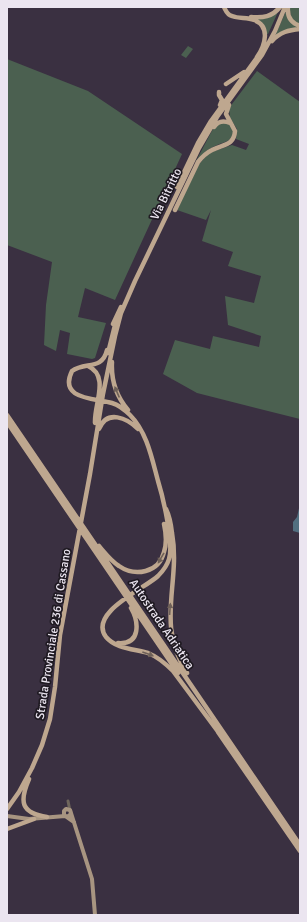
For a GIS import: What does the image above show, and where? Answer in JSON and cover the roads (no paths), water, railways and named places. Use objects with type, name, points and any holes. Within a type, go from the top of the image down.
[{"type":"highway","points":[[225,7],[232,14],[258,17],[271,15],[281,7]]},
{"type":"highway","points":[[225,7],[230,16],[255,20],[263,27],[265,38],[258,55],[254,58],[244,73],[226,84]]},
{"type":"highway","name":"Via Bitritto","points":[[101,394],[112,336],[127,290],[188,163],[208,126],[258,55],[271,33],[281,7]]},
{"type":"highway","points":[[286,7],[290,19],[300,27]]},
{"type":"highway","name":"Via Bitritto","points":[[98,406],[118,325],[130,291],[194,158],[214,122],[250,73],[270,41],[286,7]]},
{"type":"highway","points":[[250,73],[257,66],[274,39],[287,31],[300,27]]},
{"type":"highway","points":[[208,126],[222,103],[220,95],[214,99]]},
{"type":"highway","points":[[175,210],[201,158],[219,146],[231,142],[234,139],[235,132],[227,118],[226,111],[234,95]]},
{"type":"highway","points":[[194,158],[217,123],[222,121],[231,124]]},
{"type":"highway","points":[[121,307],[113,323],[104,358],[98,363],[77,367],[72,371],[69,381],[70,388],[73,393],[80,397],[117,405],[133,418],[148,446],[159,484],[170,540],[170,553],[164,569],[158,576],[108,613],[103,622],[103,631],[107,638],[111,641],[147,653],[157,658],[173,671],[219,733]]},
{"type":"highway","points":[[118,325],[112,361],[112,378],[117,394],[140,424],[144,437]]},
{"type":"highway","points":[[87,365],[99,376],[101,394]]},
{"type":"highway","name":"Strada Provinciale 236 di Cassano","points":[[84,502],[98,406]]},
{"type":"highway","name":"Strada Provinciale 236 di Cassano","points":[[7,807],[23,785],[35,762],[52,710],[60,635],[90,474],[98,406]]},
{"type":"highway","name":"Autostrada Adriatica","points":[[7,415],[300,845]]},
{"type":"highway","points":[[90,474],[99,429],[102,423],[106,420],[114,417],[126,420],[133,424],[144,437]]},
{"type":"highway","name":"Autostrada Adriatica","points":[[7,422],[300,851]]},
{"type":"highway","points":[[74,512],[113,561],[128,570],[145,572],[160,562],[163,557],[166,541],[163,516],[164,506]]},
{"type":"highway","points":[[164,506],[169,515],[174,546],[170,613],[172,635],[175,648],[184,668],[208,709]]},
{"type":"highway","name":"Strada Provinciale 236 di Cassano","points":[[7,807],[27,773],[36,754],[44,729],[52,692],[57,636],[77,539]]},
{"type":"highway","points":[[107,569],[134,613],[137,623],[135,636],[130,640],[123,643],[111,641]]},
{"type":"highway","points":[[35,762],[26,785],[24,802],[30,813],[49,817]]},
{"type":"highway","points":[[7,829],[34,819]]},
{"type":"main road","points":[[65,810],[64,814],[75,824]]},
{"type":"main road","points":[[49,817],[65,810],[71,812]]},
{"type":"main road","points":[[7,816],[34,819],[70,816],[71,812]]},
{"type":"main road","points":[[71,812],[92,879],[95,915]]},
{"type":"street","points":[[65,810],[68,801],[71,812]]},
{"type":"water","points":[[300,504],[300,533],[293,531],[293,522],[297,517]]}]
